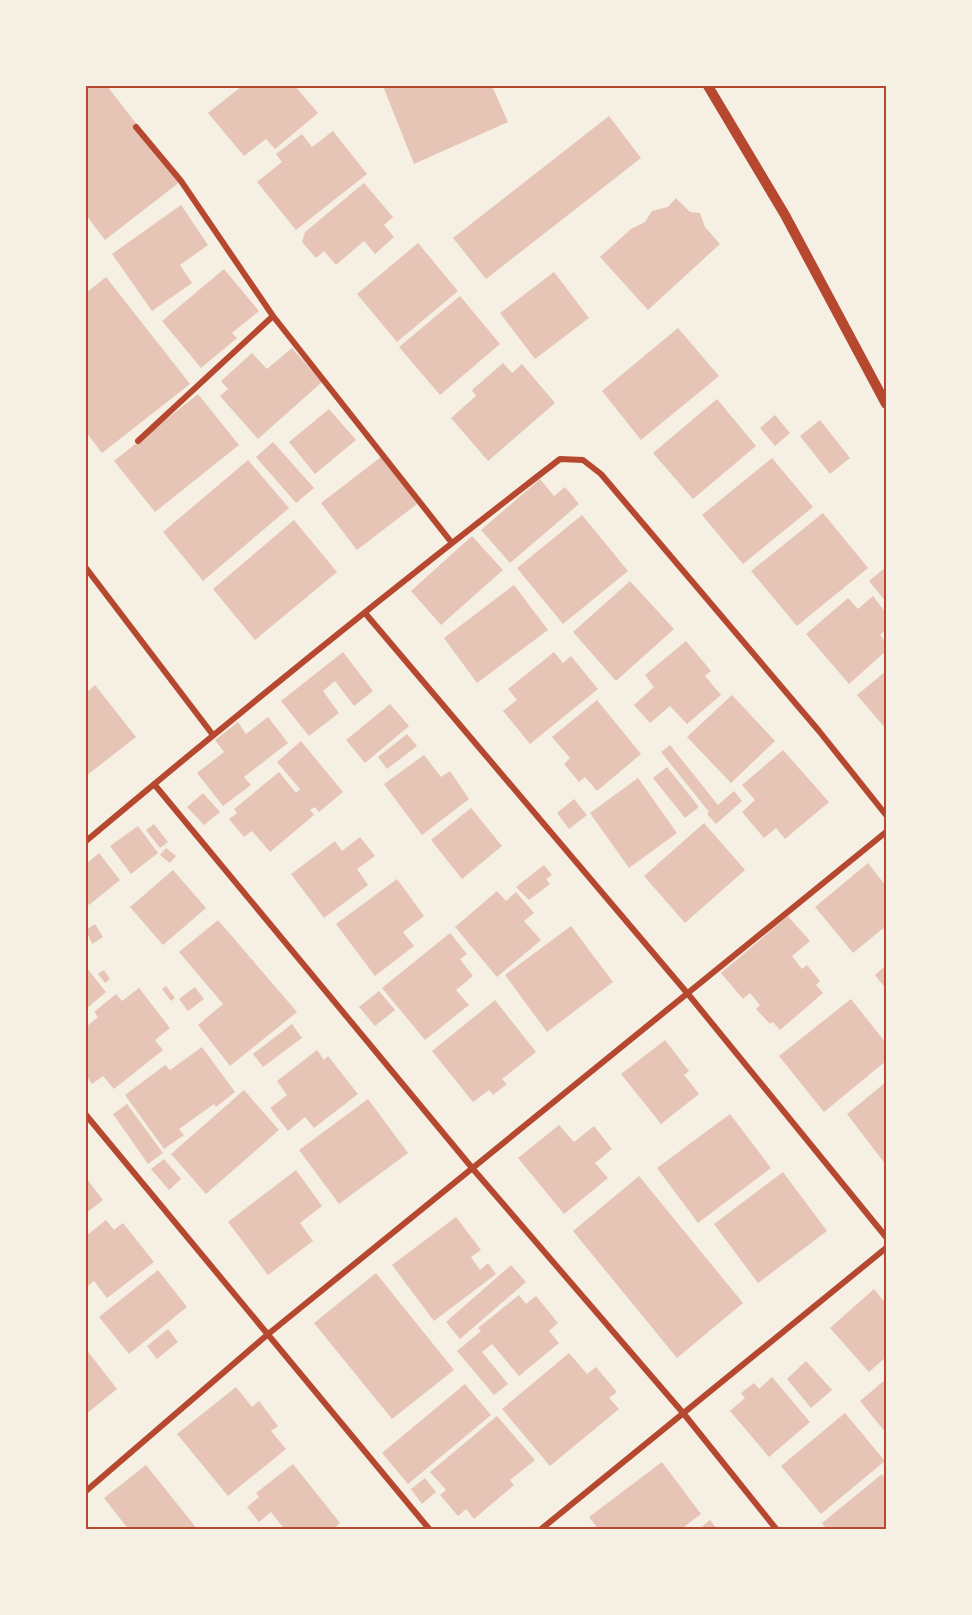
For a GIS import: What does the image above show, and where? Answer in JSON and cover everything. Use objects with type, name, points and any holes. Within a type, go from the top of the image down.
[{"type":"street","points":[[708,86],[785,215],[886,404]]},
{"type":"street","points":[[136,127],[181,181],[273,316],[452,543]]},
{"type":"street","points":[[138,441],[273,316]]},
{"type":"street","points":[[86,841],[213,735],[560,459],[583,460],[601,474],[819,731],[886,815]]},
{"type":"street","points":[[86,568],[213,735]]},
{"type":"street","points":[[365,613],[688,994],[886,1237]]},
{"type":"street","points":[[154,784],[472,1169],[684,1414],[777,1530]]},
{"type":"street","points":[[86,1491],[267,1335],[886,832]]},
{"type":"street","points":[[86,1115],[430,1530]]},
{"type":"street","points":[[540,1530],[886,1248]]},
{"type":"building","points":[[86,86],[107,86],[181,181],[105,240],[86,215]]},
{"type":"building","points":[[242,86],[295,86],[318,113],[275,149],[266,139],[244,156],[208,113]]},
{"type":"building","points":[[383,86],[492,86],[508,122],[414,164]]},
{"type":"building","points":[[609,116],[641,158],[486,279],[453,238]]},
{"type":"building","points":[[333,131],[367,174],[296,230],[257,182],[282,162],[276,154],[302,134],[312,147]]},
{"type":"building","points":[[364,183],[393,217],[384,225],[394,237],[375,254],[364,241],[336,265],[324,251],[316,258],[302,242],[305,232]]},
{"type":"building","points":[[676,198],[690,212],[700,213],[705,227],[720,244],[648,310],[600,257],[631,229],[645,222],[652,211],[668,207]]},
{"type":"building","points":[[181,205],[208,245],[180,265],[192,283],[152,311],[112,254]]},
{"type":"building","points":[[418,243],[458,291],[397,342],[357,294]]},
{"type":"building","points":[[224,269],[259,311],[232,333],[237,338],[201,368],[162,321]]},
{"type":"building","points":[[554,272],[589,318],[535,359],[500,313]]},
{"type":"building","points":[[106,277],[190,384],[102,453],[86,432],[86,293]]},
{"type":"building","points":[[460,296],[500,344],[440,395],[399,347]]},
{"type":"building","points":[[678,328],[719,376],[641,440],[602,391]]},
{"type":"building","points":[[292,348],[322,382],[258,439],[220,396],[228,389],[221,381],[252,353],[267,369]]},
{"type":"building","points":[[503,363],[512,373],[522,364],[555,403],[488,461],[451,418],[476,396],[472,390]]},
{"type":"building","points":[[198,394],[239,445],[155,512],[114,461]]},
{"type":"building","points":[[717,399],[756,446],[693,499],[653,453]]},
{"type":"building","points":[[329,409],[356,440],[315,474],[289,442]]},
{"type":"building","points":[[775,415],[790,433],[775,446],[760,428]]},
{"type":"building","points":[[820,420],[850,458],[830,474],[800,436]]},
{"type":"building","points":[[273,442],[314,488],[296,503],[256,457]]},
{"type":"building","points":[[381,457],[417,504],[357,550],[321,503]]},
{"type":"building","points":[[772,458],[813,507],[743,564],[702,515]]},
{"type":"building","points":[[248,460],[289,508],[203,581],[163,532]]},
{"type":"building","points":[[540,479],[554,496],[565,487],[579,504],[510,563],[481,530]]},
{"type":"building","points":[[823,513],[868,568],[797,626],[751,571]]},
{"type":"building","points":[[582,515],[628,571],[563,624],[517,568]]},
{"type":"building","points":[[294,520],[337,572],[255,640],[213,589]]},
{"type":"building","points":[[472,536],[503,570],[441,625],[411,591]]},
{"type":"building","points":[[886,567],[886,602],[869,581]]},
{"type":"building","points":[[630,581],[674,629],[616,681],[573,632]]},
{"type":"building","points":[[514,585],[548,630],[477,683],[444,638]]},
{"type":"building","points":[[873,596],[886,613],[886,629],[880,635],[886,643],[886,651],[849,684],[806,634],[848,598],[858,609]]},
{"type":"building","points":[[686,641],[711,671],[705,676],[721,695],[687,724],[670,706],[650,723],[634,705],[654,687],[645,675]]},
{"type":"building","points":[[343,652],[373,691],[354,706],[335,681],[323,691],[339,713],[309,736],[281,701]]},
{"type":"building","points":[[554,652],[563,663],[571,656],[598,689],[530,744],[503,711],[517,700],[508,689]]},
{"type":"building","points":[[886,671],[886,729],[857,695]]},
{"type":"building","points":[[95,685],[136,737],[86,776],[86,693]]},
{"type":"building","points":[[732,695],[775,741],[731,783],[687,737]]},
{"type":"building","points":[[597,700],[641,754],[597,791],[585,777],[579,782],[564,764],[570,758],[552,737]]},
{"type":"building","points":[[390,704],[409,726],[365,763],[346,740]]},
{"type":"building","points":[[268,717],[288,743],[244,777],[251,785],[223,806],[197,773],[224,752],[215,740],[238,722],[246,734]]},
{"type":"building","points":[[407,734],[417,746],[387,769],[378,757]]},
{"type":"building","points":[[301,741],[343,792],[319,812],[315,807],[310,810],[314,815],[270,852],[252,831],[244,837],[229,819],[237,813],[234,809],[279,772],[296,793],[300,789],[277,762]]},
{"type":"building","points":[[670,745],[718,805],[734,791],[742,801],[716,824],[661,752]]},
{"type":"building","points":[[783,750],[829,802],[785,839],[776,828],[764,838],[742,812],[755,800],[742,785]]},
{"type":"building","points":[[424,755],[441,777],[450,771],[469,799],[422,835],[384,784]]},
{"type":"building","points":[[667,767],[699,807],[685,818],[653,778]]},
{"type":"building","points":[[638,778],[677,833],[629,868],[590,813]]},
{"type":"building","points":[[203,793],[220,812],[204,825],[187,807]]},
{"type":"building","points":[[574,799],[587,815],[569,829],[557,813]]},
{"type":"building","points":[[471,808],[502,846],[462,879],[431,840]]},
{"type":"building","points":[[704,823],[745,870],[685,923],[644,876]]},
{"type":"building","points":[[154,824],[168,842],[160,848],[146,830]]},
{"type":"building","points":[[138,826],[158,853],[131,874],[110,846]]},
{"type":"building","points":[[360,837],[375,856],[357,869],[368,885],[324,918],[291,874],[335,841],[342,851]]},
{"type":"building","points":[[166,848],[176,856],[170,863],[160,855]]},
{"type":"building","points":[[99,853],[120,880],[89,905],[86,901],[86,864]]},
{"type":"building","points":[[868,863],[886,886],[886,926],[853,953],[815,907]]},
{"type":"building","points":[[544,865],[552,875],[546,879],[550,884],[529,900],[516,887]]},
{"type":"building","points":[[173,870],[206,908],[163,945],[130,907]]},
{"type":"building","points":[[397,879],[424,916],[403,932],[414,946],[375,976],[336,924]]},
{"type":"building","points":[[497,891],[506,901],[516,892],[534,913],[524,921],[541,940],[497,977],[455,927]]},
{"type":"building","points":[[788,916],[810,941],[792,956],[802,969],[807,965],[820,981],[816,985],[823,993],[780,1030],[773,1022],[770,1024],[756,1009],[760,1005],[750,993],[743,999],[721,973]]},
{"type":"building","points":[[218,920],[297,1012],[230,1066],[198,1025],[223,1004],[179,952]]},
{"type":"building","points":[[95,924],[103,937],[92,944],[86,930]]},
{"type":"building","points":[[571,926],[613,982],[547,1032],[505,975]]},
{"type":"building","points":[[450,933],[467,954],[460,959],[473,976],[456,990],[469,1005],[425,1040],[382,988]]},
{"type":"building","points":[[886,965],[886,989],[875,975]]},
{"type":"building","points":[[86,967],[106,992],[86,1009]]},
{"type":"building","points":[[104,970],[110,979],[105,983],[98,974]]},
{"type":"building","points":[[166,986],[175,998],[171,1001],[162,989]]},
{"type":"building","points":[[195,987],[204,999],[188,1011],[179,999]]},
{"type":"building","points":[[139,988],[170,1028],[155,1040],[163,1050],[114,1089],[103,1076],[92,1084],[86,1075],[86,1027],[98,1017],[94,1012],[116,994],[122,1001]]},
{"type":"building","points":[[379,991],[395,1010],[375,1026],[359,1007]]},
{"type":"building","points":[[851,999],[886,1043],[886,1061],[824,1112],[779,1056]]},
{"type":"building","points":[[495,1000],[536,1052],[502,1079],[507,1084],[493,1095],[489,1090],[473,1102],[432,1051]]},
{"type":"building","points":[[292,1024],[302,1038],[263,1067],[253,1054]]},
{"type":"building","points":[[665,1040],[689,1071],[684,1075],[699,1094],[661,1124],[621,1074]]},
{"type":"building","points":[[202,1047],[235,1092],[216,1107],[214,1104],[179,1129],[184,1135],[164,1149],[125,1095],[165,1065],[170,1070]]},
{"type":"building","points":[[317,1050],[324,1060],[328,1056],[358,1094],[314,1128],[305,1117],[288,1131],[270,1108],[287,1095],[277,1081]]},
{"type":"building","points":[[886,1082],[886,1165],[847,1114]]},
{"type":"building","points":[[244,1090],[279,1130],[206,1194],[171,1154]]},
{"type":"building","points":[[368,1099],[408,1153],[339,1204],[299,1150]]},
{"type":"building","points":[[127,1104],[163,1153],[148,1164],[113,1114]]},
{"type":"building","points":[[730,1114],[771,1168],[698,1223],[657,1168]]},
{"type":"building","points":[[559,1125],[574,1142],[594,1126],[612,1149],[595,1163],[608,1178],[564,1214],[518,1158]]},
{"type":"building","points":[[164,1159],[181,1179],[169,1190],[151,1169]]},
{"type":"building","points":[[296,1170],[322,1206],[300,1223],[313,1241],[268,1275],[228,1222]]},
{"type":"building","points":[[783,1172],[827,1231],[758,1283],[714,1224]]},
{"type":"building","points":[[639,1176],[743,1303],[677,1358],[573,1231]]},
{"type":"building","points":[[86,1178],[103,1200],[86,1213]]},
{"type":"building","points":[[456,1217],[481,1250],[471,1257],[480,1270],[488,1263],[496,1274],[434,1321],[392,1265]]},
{"type":"building","points":[[106,1220],[114,1230],[123,1223],[154,1262],[107,1298],[94,1281],[86,1287],[86,1236]]},
{"type":"building","points":[[511,1265],[526,1282],[460,1339],[446,1322]]},
{"type":"building","points":[[158,1270],[187,1307],[129,1354],[99,1317]]},
{"type":"building","points":[[376,1273],[454,1370],[392,1419],[314,1323]]},
{"type":"building","points":[[874,1289],[886,1304],[886,1357],[869,1372],[830,1328]]},
{"type":"building","points":[[519,1295],[526,1304],[536,1296],[558,1323],[549,1331],[559,1343],[519,1376],[492,1344],[482,1352],[508,1384],[494,1395],[457,1351],[481,1331],[478,1328]]},
{"type":"building","points":[[168,1329],[178,1342],[157,1359],[147,1346]]},
{"type":"building","points":[[86,1349],[117,1389],[86,1414]]},
{"type":"building","points":[[569,1353],[587,1374],[596,1367],[617,1392],[609,1398],[619,1409],[550,1466],[502,1409]]},
{"type":"building","points":[[806,1361],[832,1390],[811,1408],[787,1379]]},
{"type":"building","points":[[772,1377],[810,1422],[769,1457],[730,1411],[745,1398],[741,1393],[754,1383],[759,1389]]},
{"type":"building","points":[[886,1379],[886,1433],[860,1401]]},
{"type":"building","points":[[465,1384],[491,1415],[408,1484],[382,1453]]},
{"type":"building","points":[[236,1387],[252,1407],[259,1401],[278,1426],[271,1431],[286,1449],[228,1496],[177,1434]]},
{"type":"building","points":[[845,1413],[885,1461],[821,1514],[781,1466]]},
{"type":"building","points":[[497,1416],[535,1460],[510,1480],[514,1485],[474,1519],[466,1509],[458,1516],[440,1495],[446,1490],[430,1472]]},
{"type":"building","points":[[662,1462],[701,1514],[680,1530],[599,1530],[589,1517]]},
{"type":"building","points":[[293,1464],[340,1523],[332,1530],[285,1530],[271,1512],[259,1522],[247,1507],[259,1497],[256,1493]]},
{"type":"building","points":[[146,1465],[198,1530],[129,1530],[104,1498]]},
{"type":"building","points":[[882,1474],[886,1479],[886,1530],[827,1530],[822,1523]]},
{"type":"building","points":[[425,1478],[436,1492],[422,1504],[411,1489]]},
{"type":"building","points":[[710,1520],[718,1530],[698,1530]]}]
